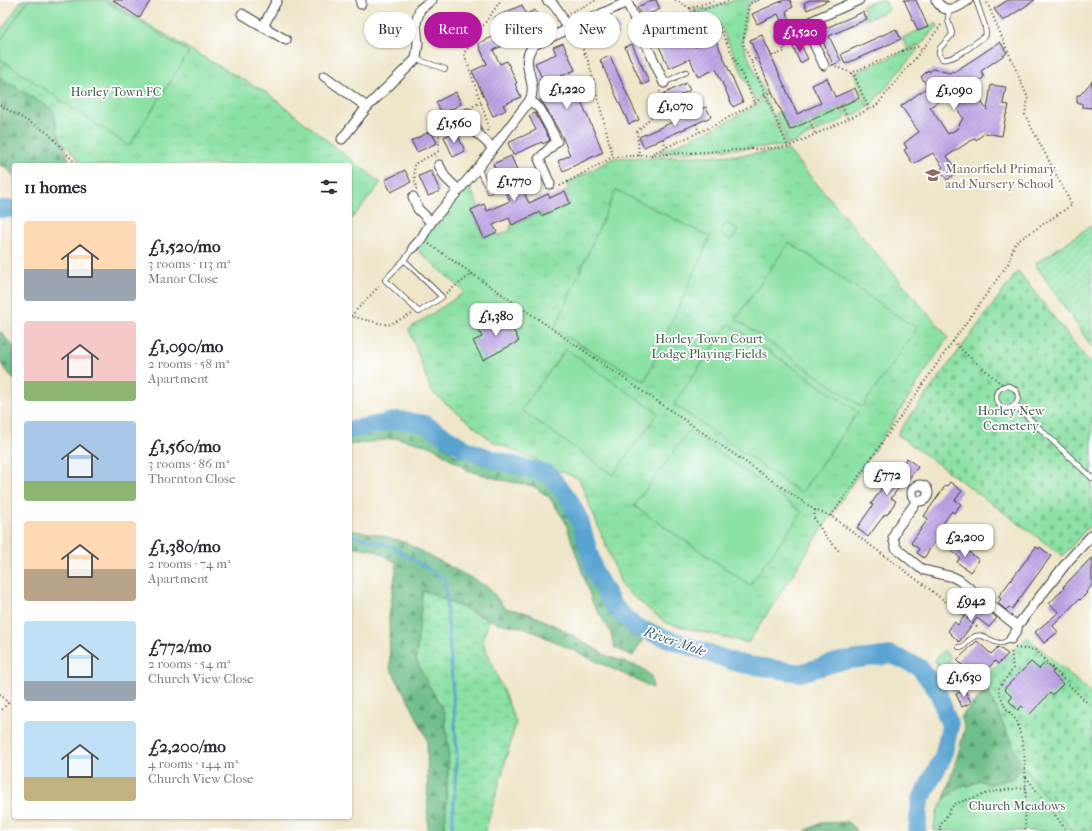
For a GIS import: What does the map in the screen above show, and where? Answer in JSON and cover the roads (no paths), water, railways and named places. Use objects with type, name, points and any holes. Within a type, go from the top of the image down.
[{"type":"street","points":[[263,27],[277,0]]},
{"type":"street","points":[[547,0],[551,2],[565,21]]},
{"type":"street","points":[[824,65],[811,35],[809,26],[811,22],[859,0]]},
{"type":"street","points":[[936,0],[941,6],[947,9],[957,7],[968,0]]},
{"type":"street","points":[[342,139],[367,106],[416,59],[418,44],[416,23],[420,9],[426,1]]},
{"type":"street","points":[[605,12],[627,2],[664,83]]},
{"type":"street","points":[[242,14],[286,40]]},
{"type":"street","points":[[413,248],[421,239],[431,222],[478,168],[530,100],[532,94],[527,55],[534,45],[565,30]]},
{"type":"street","points":[[324,76],[367,106]]},
{"type":"street","points":[[530,100],[540,109],[557,141],[539,159],[550,184]]},
{"type":"street","points":[[468,110],[478,134],[493,148]]},
{"type":"street","points":[[439,165],[444,177],[458,190]]},
{"type":"street","points":[[413,197],[418,209],[431,222]]},
{"type":"street","points":[[916,501],[893,538],[896,548],[924,570],[945,574],[959,580],[1017,626]]},
{"type":"street","points":[[1008,643],[1017,630],[1017,626],[1068,561],[1092,535]]},
{"type":"lane","points":[[947,9],[948,20],[952,33],[940,48],[939,53],[942,59],[945,60],[954,57],[986,35],[985,26],[976,0]]},
{"type":"lane","points":[[416,59],[445,69]]},
{"type":"lane","points":[[664,83],[686,72]]},
{"type":"lane","points":[[478,168],[489,191]]},
{"type":"lane","points":[[404,260],[442,297],[419,312],[385,280],[413,248]]},
{"type":"lane","points":[[1004,386],[1012,387],[1017,393],[1018,400],[1015,405],[1002,408],[997,403],[996,393],[1004,386]]},
{"type":"lane","points":[[1015,405],[1092,478]]},
{"type":"lane","points":[[959,647],[963,647],[972,637],[978,635],[996,643],[1008,643]]},
{"type":"waterway","name":"River Mole","points":[[0,209],[12,209]]},
{"type":"waterway","name":"River Mole","points":[[352,430],[398,420],[425,424],[467,450],[495,460],[549,474],[569,499],[580,521],[595,573],[613,605],[635,627],[737,663],[800,673],[841,661],[892,655],[919,667],[938,692],[950,726],[943,757],[920,801],[917,831]]},
{"type":"waterway","points":[[352,536],[389,545],[445,579],[457,753],[452,831]]},
{"type":"place","name":"Manorfield Primary and Nursery School","points":[[933,175]]},
{"type":"park label","name":"Horley Town FC","points":[[116,91]]},
{"type":"park label","name":"Horley Town Court Lodge Playing Fields","points":[[709,346]]},
{"type":"park label","name":"Horley New Cemetery","points":[[1011,418]]},
{"type":"park label","name":"Church Meadows","points":[[1017,805]]}]
